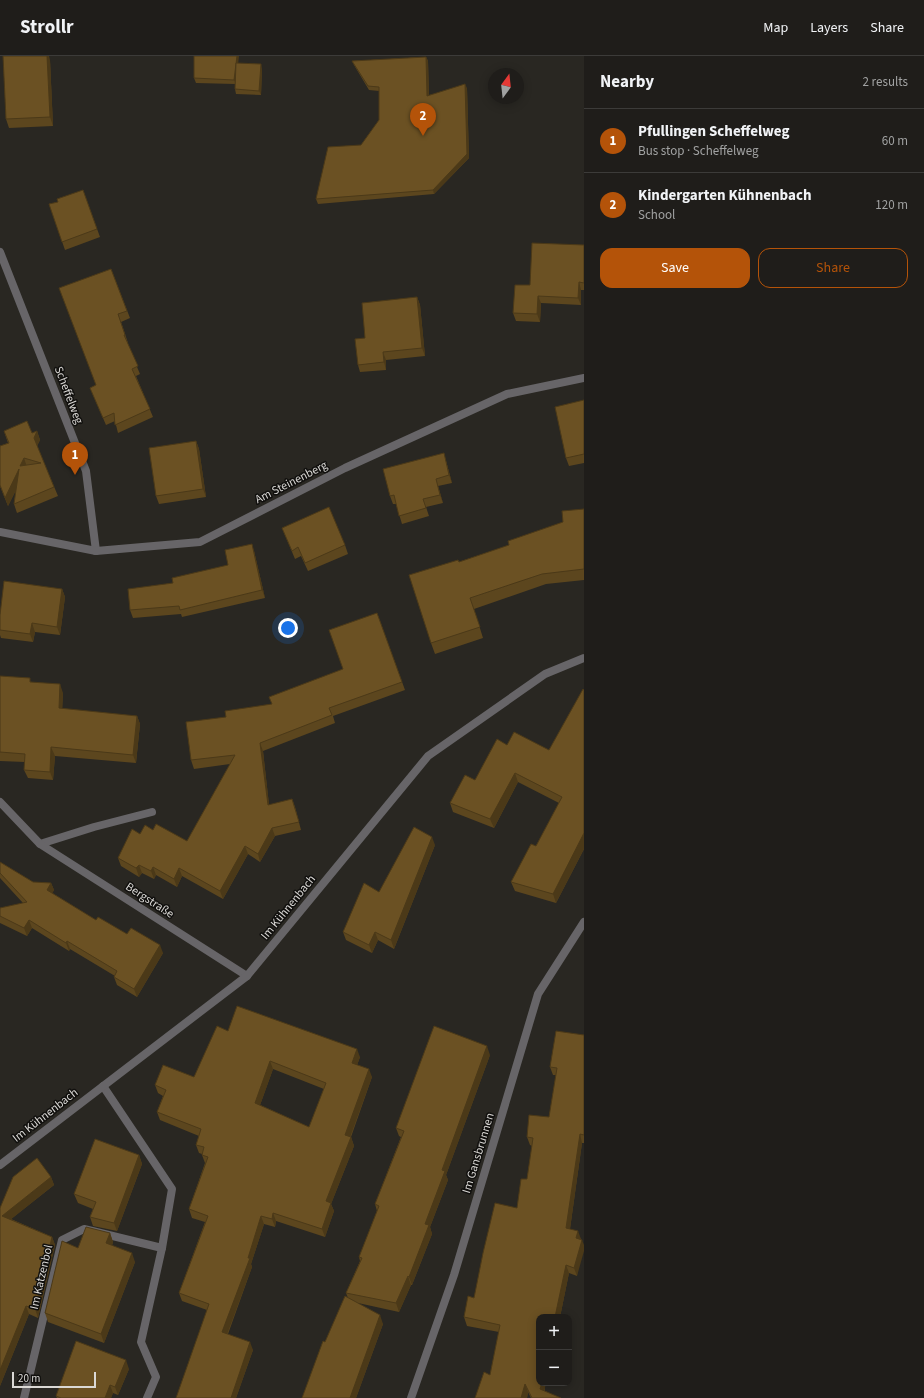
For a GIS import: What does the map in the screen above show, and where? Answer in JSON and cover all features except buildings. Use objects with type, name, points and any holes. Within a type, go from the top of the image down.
[{"type":"street","name":"Scheffelweg","points":[[0,252],[86,471],[96,551]]},
{"type":"street","name":"Am Steinenberg","points":[[0,532],[96,551],[200,542],[345,468],[507,394],[584,378]]},
{"type":"street","name":"Im Kühnenbach","points":[[0,1165],[247,976],[428,756],[545,674],[584,658]]},
{"type":"street","name":"Bergstraße","points":[[0,802],[40,844],[247,976]]},
{"type":"street","points":[[40,844],[94,827],[152,812]]},
{"type":"street","name":"Im Gansbrunnen","points":[[411,1398],[454,1275],[538,994],[584,922]]},
{"type":"street","points":[[103,1086],[172,1189],[162,1248],[142,1342],[156,1377],[147,1398]]},
{"type":"street","name":"Im Katzenbol","points":[[24,1398],[62,1240],[84,1229],[162,1248]]},
{"type":"place","name":"Kindergarten Kühnenbach","points":[[423,136]]},
{"type":"place","name":"Pfullingen Scheffelweg","points":[[75,475]]}]
